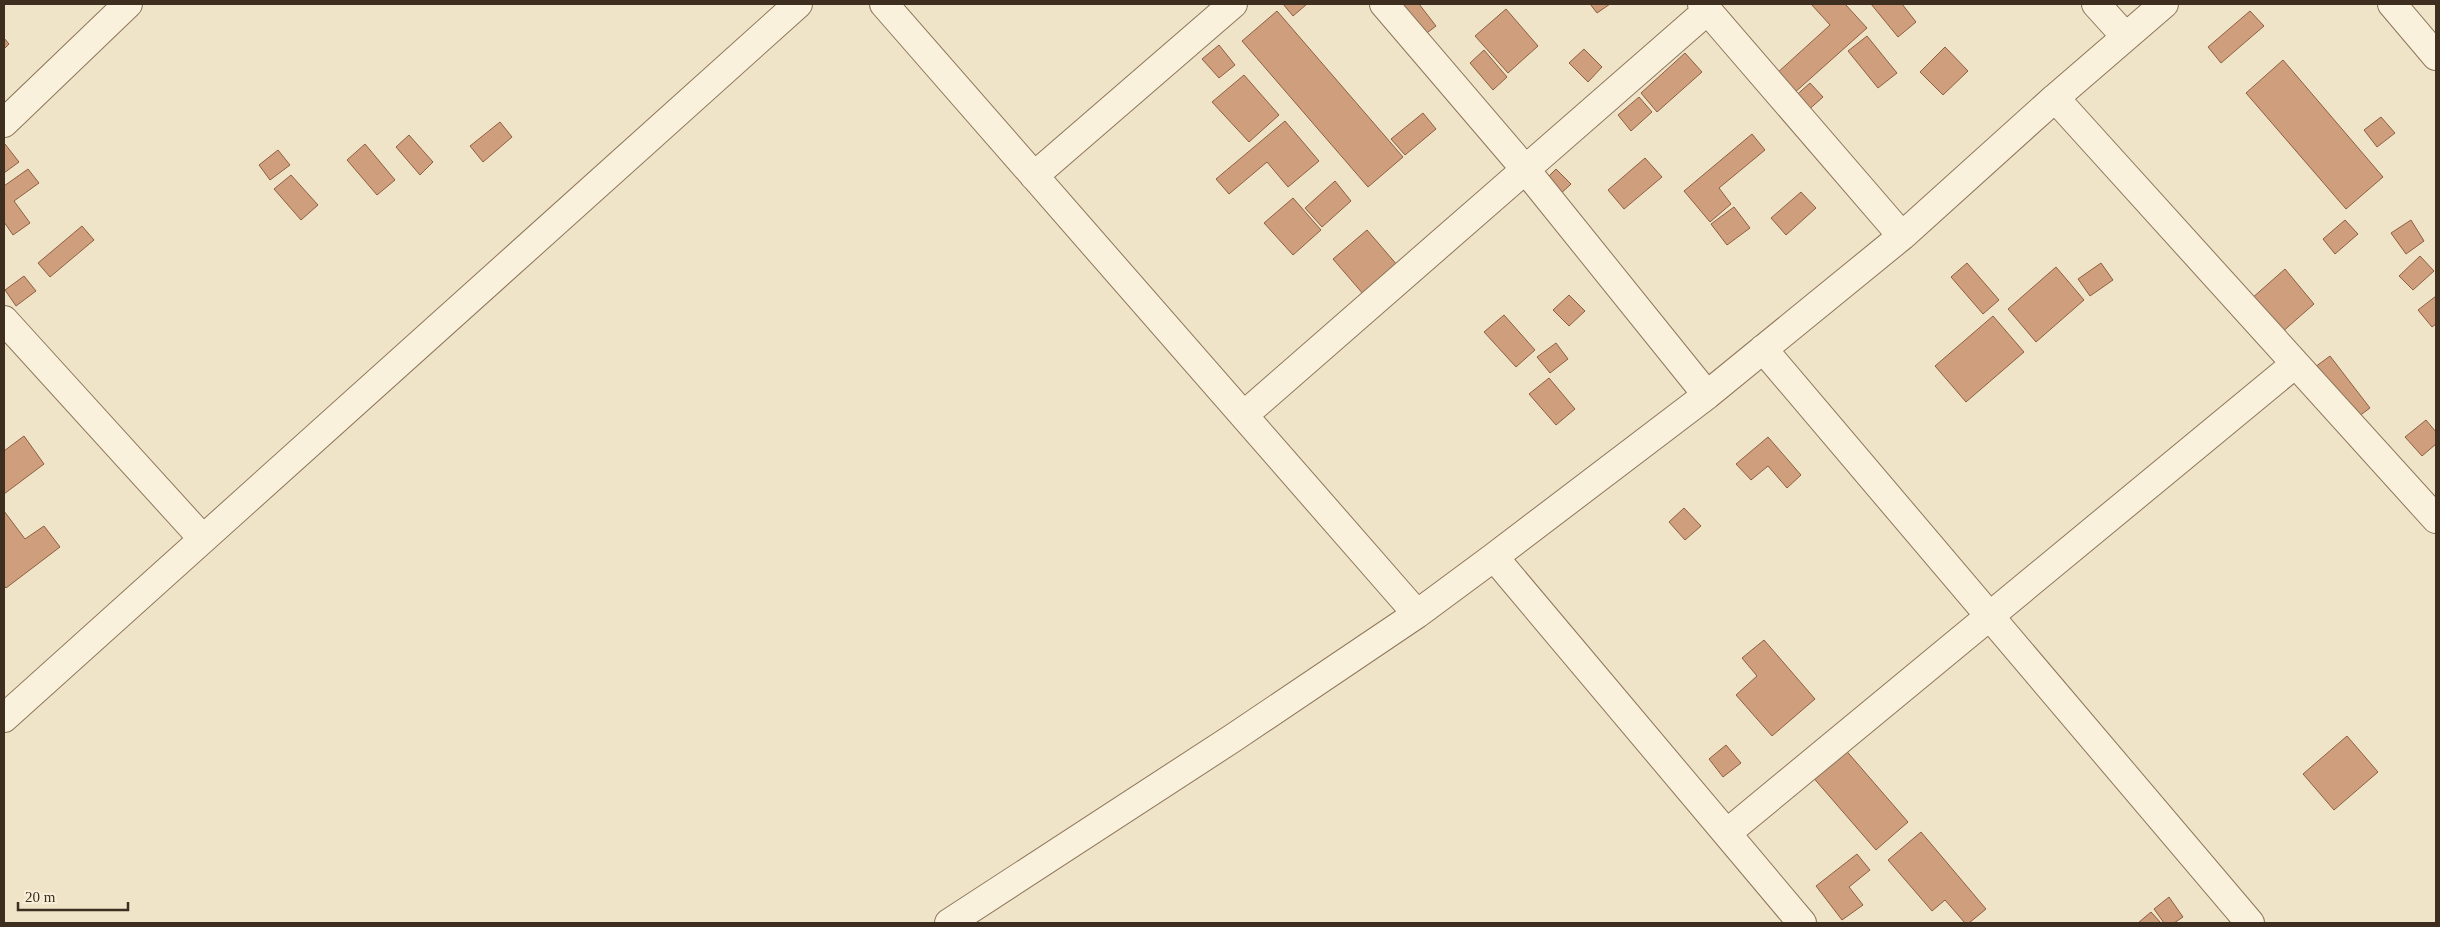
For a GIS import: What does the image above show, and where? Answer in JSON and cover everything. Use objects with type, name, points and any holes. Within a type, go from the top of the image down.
[{"type":"street","points":[[4,123],[128,4]]},
{"type":"street","points":[[4,718],[798,4]]},
{"type":"street","points":[[884,4],[1417,614]]},
{"type":"street","points":[[1034,176],[1233,4]]},
{"type":"street","points":[[1384,4],[1525,169],[1707,395]]},
{"type":"street","points":[[2096,4],[2125,36]]},
{"type":"street","points":[[949,923],[1232,738],[1417,614],[1494,557],[1707,395],[1902,236],[2125,36],[2164,4]]},
{"type":"street","points":[[2392,4],[2436,56]]},
{"type":"street","points":[[1244,415],[1525,169],[1705,7],[1902,236]]},
{"type":"street","points":[[2055,98],[2436,519]]},
{"type":"street","points":[[4,320],[203,539]]},
{"type":"street","points":[[1763,349],[2250,923]]},
{"type":"street","points":[[1726,833],[2296,364]]},
{"type":"street","points":[[1494,557],[1802,923]]},
{"type":"building","points":[[1283,4],[1307,4],[1293,16]]},
{"type":"building","points":[[1393,4],[1419,4],[1436,26],[1419,39]]},
{"type":"building","points":[[1590,4],[1610,4],[1597,13]]},
{"type":"building","points":[[1811,4],[1845,4],[1867,28],[1793,94],[1776,74],[1830,25]]},
{"type":"building","points":[[1871,4],[1902,4],[1916,22],[1898,37]]},
{"type":"building","points":[[1506,9],[1538,46],[1508,73],[1475,36]]},
{"type":"building","points":[[1277,11],[1403,157],[1368,187],[1242,41]]},
{"type":"building","points":[[2250,11],[2264,26],[2221,63],[2208,47]]},
{"type":"building","points":[[1867,36],[1897,73],[1878,88],[1848,51]]},
{"type":"building","points":[[4,38],[9,44],[4,49]]},
{"type":"building","points":[[1219,45],[1235,65],[1219,78],[1202,59]]},
{"type":"building","points":[[1945,47],[1968,71],[1943,95],[1920,72]]},
{"type":"building","points":[[1584,49],[1602,67],[1588,82],[1569,63]]},
{"type":"building","points":[[1484,50],[1507,77],[1493,90],[1470,63]]},
{"type":"building","points":[[1685,53],[1702,72],[1657,112],[1641,93]]},
{"type":"building","points":[[2283,60],[2383,177],[2346,209],[2246,93]]},
{"type":"building","points":[[1244,75],[1279,115],[1249,142],[1212,102]]},
{"type":"building","points":[[1810,83],[1823,97],[1805,113],[1792,99]]},
{"type":"building","points":[[1639,97],[1652,112],[1631,131],[1618,115]]},
{"type":"building","points":[[1423,113],[1436,129],[1405,155],[1391,139]]},
{"type":"building","points":[[2381,117],[2395,133],[2377,147],[2364,130]]},
{"type":"building","points":[[1285,121],[1319,161],[1288,187],[1267,162],[1229,194],[1216,179]]},
{"type":"building","points":[[500,122],[512,137],[483,162],[470,146]]},
{"type":"building","points":[[1752,134],[1765,150],[1719,188],[1731,204],[1710,222],[1684,191]]},
{"type":"building","points":[[409,135],[433,162],[420,175],[396,147]]},
{"type":"building","points":[[365,144],[395,180],[377,195],[347,160]]},
{"type":"building","points":[[4,145],[19,162],[4,173]]},
{"type":"building","points":[[278,150],[290,165],[270,180],[259,165]]},
{"type":"building","points":[[1645,158],[1662,177],[1624,209],[1608,190]]},
{"type":"building","points":[[28,169],[39,183],[14,201],[30,223],[13,235],[4,222],[4,186]]},
{"type":"building","points":[[1556,169],[1571,184],[1555,199],[1541,184]]},
{"type":"building","points":[[291,175],[318,205],[301,220],[274,189]]},
{"type":"building","points":[[1335,181],[1351,201],[1322,227],[1305,208]]},
{"type":"building","points":[[1801,192],[1816,208],[1786,235],[1771,218]]},
{"type":"building","points":[[1293,198],[1321,230],[1293,255],[1264,223]]},
{"type":"building","points":[[1734,207],[1750,228],[1727,245],[1711,224]]},
{"type":"building","points":[[2345,220],[2358,234],[2335,254],[2323,239]]},
{"type":"building","points":[[2411,220],[2424,241],[2406,254],[2391,233]]},
{"type":"building","points":[[82,226],[94,240],[50,277],[38,263]]},
{"type":"building","points":[[1367,230],[1404,273],[1370,302],[1333,259]]},
{"type":"building","points":[[2420,256],[2434,271],[2413,290],[2399,276]]},
{"type":"building","points":[[1967,263],[1999,300],[1983,314],[1951,277]]},
{"type":"building","points":[[2101,263],[2113,280],[2090,296],[2078,279]]},
{"type":"building","points":[[2056,267],[2084,300],[2036,342],[2008,309]]},
{"type":"building","points":[[2285,269],[2314,304],[2281,333],[2251,299]]},
{"type":"building","points":[[24,276],[36,291],[16,306],[5,290]]},
{"type":"building","points":[[1569,295],[1585,311],[1569,326],[1553,310]]},
{"type":"building","points":[[2436,296],[2436,324],[2432,327],[2418,310]]},
{"type":"building","points":[[1504,315],[1535,350],[1516,367],[1484,332]]},
{"type":"building","points":[[1993,316],[2024,352],[1966,402],[1935,366]]},
{"type":"building","points":[[1556,343],[1568,359],[1550,373],[1537,357]]},
{"type":"building","points":[[2330,356],[2370,408],[2351,422],[2311,370]]},
{"type":"building","points":[[1549,378],[1575,409],[1556,425],[1529,394]]},
{"type":"building","points":[[2426,420],[2436,432],[2436,444],[2422,456],[2405,437]]},
{"type":"building","points":[[24,436],[44,464],[4,494],[4,451]]},
{"type":"building","points":[[1768,437],[1801,475],[1787,488],[1768,466],[1751,480],[1736,464]]},
{"type":"building","points":[[1684,508],[1701,526],[1685,540],[1669,522]]},
{"type":"building","points":[[4,511],[25,539],[44,526],[60,547],[6,588],[4,585]]},
{"type":"building","points":[[1764,640],[1815,699],[1772,736],[1736,695],[1757,676],[1742,658]]},
{"type":"building","points":[[2347,736],[2378,772],[2334,810],[2303,774]]},
{"type":"building","points":[[1726,745],[1741,763],[1723,777],[1709,759]]},
{"type":"building","points":[[1843,747],[1908,822],[1876,850],[1811,775]]},
{"type":"building","points":[[1921,832],[1986,909],[1969,923],[1965,923],[1945,900],[1932,911],[1888,860]]},
{"type":"building","points":[[1857,854],[1870,870],[1849,887],[1863,905],[1842,920],[1816,886]]},
{"type":"building","points":[[2169,897],[2183,917],[2174,923],[2164,923],[2154,909]]},
{"type":"building","points":[[2151,912],[2161,923],[2138,923]]}]
